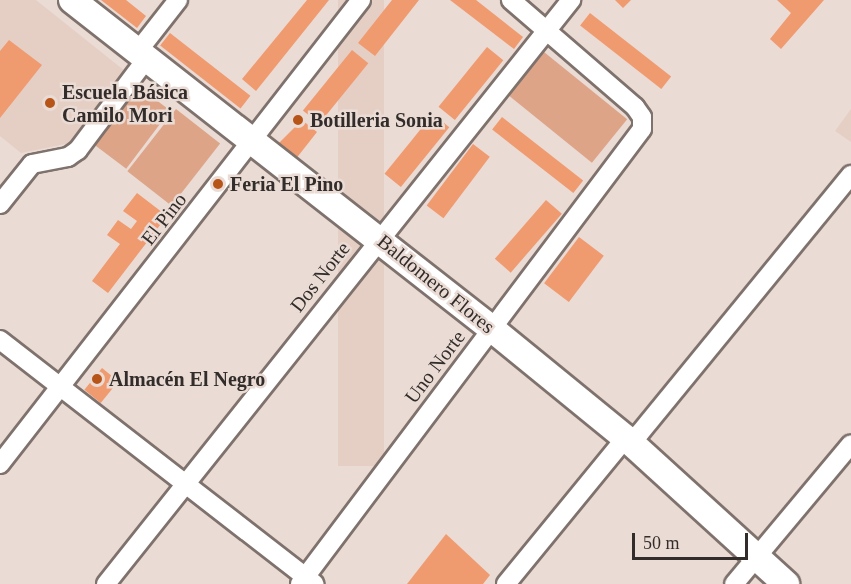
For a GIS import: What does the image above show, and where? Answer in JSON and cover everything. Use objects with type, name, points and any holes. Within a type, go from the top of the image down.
[{"type":"street","name":"Baldomero Flores","points":[[72,0],[378,238],[628,440],[786,584]]},
{"type":"street","points":[[0,204],[32,164],[68,157],[78,150],[178,0]]},
{"type":"street","name":"El Pino","points":[[0,464],[361,0]]},
{"type":"street","points":[[511,0],[546,28]]},
{"type":"street","name":"Dos Norte","points":[[106,584],[378,238],[570,0]]},
{"type":"street","name":"Uno Norte","points":[[307,582],[642,129],[642,117],[546,28]]},
{"type":"street","points":[[506,584],[619,446],[639,434],[851,175]]},
{"type":"street","points":[[0,340],[307,582]]},
{"type":"street","points":[[734,584],[851,444]]},
{"type":"shaded area","name":"Escuela Básica Camilo Mori","points":[[0,0],[36,0],[125,71],[70,143],[21,153],[0,136]]},
{"type":"shaded area","points":[[338,0],[384,0],[384,466],[338,466]]},
{"type":"shaded area","points":[[544,52],[627,119],[592,163],[509,96]]},
{"type":"shaded area","points":[[135,84],[170,110],[126,169],[91,142]]},
{"type":"shaded area","points":[[176,109],[220,143],[171,206],[127,171]]},
{"type":"shaded area","points":[[851,109],[851,142],[835,131]]},
{"type":"building","points":[[101,0],[126,0],[146,16],[137,28]]},
{"type":"building","points":[[307,0],[329,0],[256,91],[242,79]]},
{"type":"building","points":[[392,0],[419,0],[375,56],[358,43]]},
{"type":"building","points":[[450,0],[476,0],[523,37],[514,49]]},
{"type":"building","points":[[615,0],[631,0],[623,8]]},
{"type":"building","points":[[777,0],[824,0],[781,49],[770,39],[791,13]]},
{"type":"building","points":[[590,13],[671,76],[661,89],[580,26]]},
{"type":"building","points":[[170,33],[250,96],[241,108],[160,46]]},
{"type":"building","points":[[9,40],[42,65],[0,118],[0,51]]},
{"type":"building","points":[[487,47],[503,60],[455,120],[439,107]]},
{"type":"building","points":[[352,50],[368,63],[319,124],[303,111]]},
{"type":"building","points":[[433,114],[449,127],[401,187],[385,174]]},
{"type":"building","points":[[502,117],[583,180],[573,193],[492,130]]},
{"type":"building","points":[[302,120],[317,132],[295,160],[276,146]]},
{"type":"building","points":[[473,144],[490,157],[443,218],[427,205]]},
{"type":"building","points":[[137,193],[167,216],[108,293],[92,281],[120,244],[107,235],[118,220],[131,229],[137,221],[123,211]]},
{"type":"building","points":[[546,200],[562,214],[511,273],[495,259]]},
{"type":"building","points":[[579,237],[604,256],[569,302],[544,283]]},
{"type":"building","points":[[102,368],[118,381],[101,403],[84,390]]},
{"type":"building","points":[[446,534],[490,575],[483,584],[407,584]]},
{"type":"place","name":"Escuela Básica Camilo Mori","points":[[50,103]]},
{"type":"place","name":"Botilleria Sonia","points":[[298,120]]},
{"type":"place","name":"Feria El Pino","points":[[218,184]]},
{"type":"place","name":"Almacén El Negro","points":[[97,379]]}]
